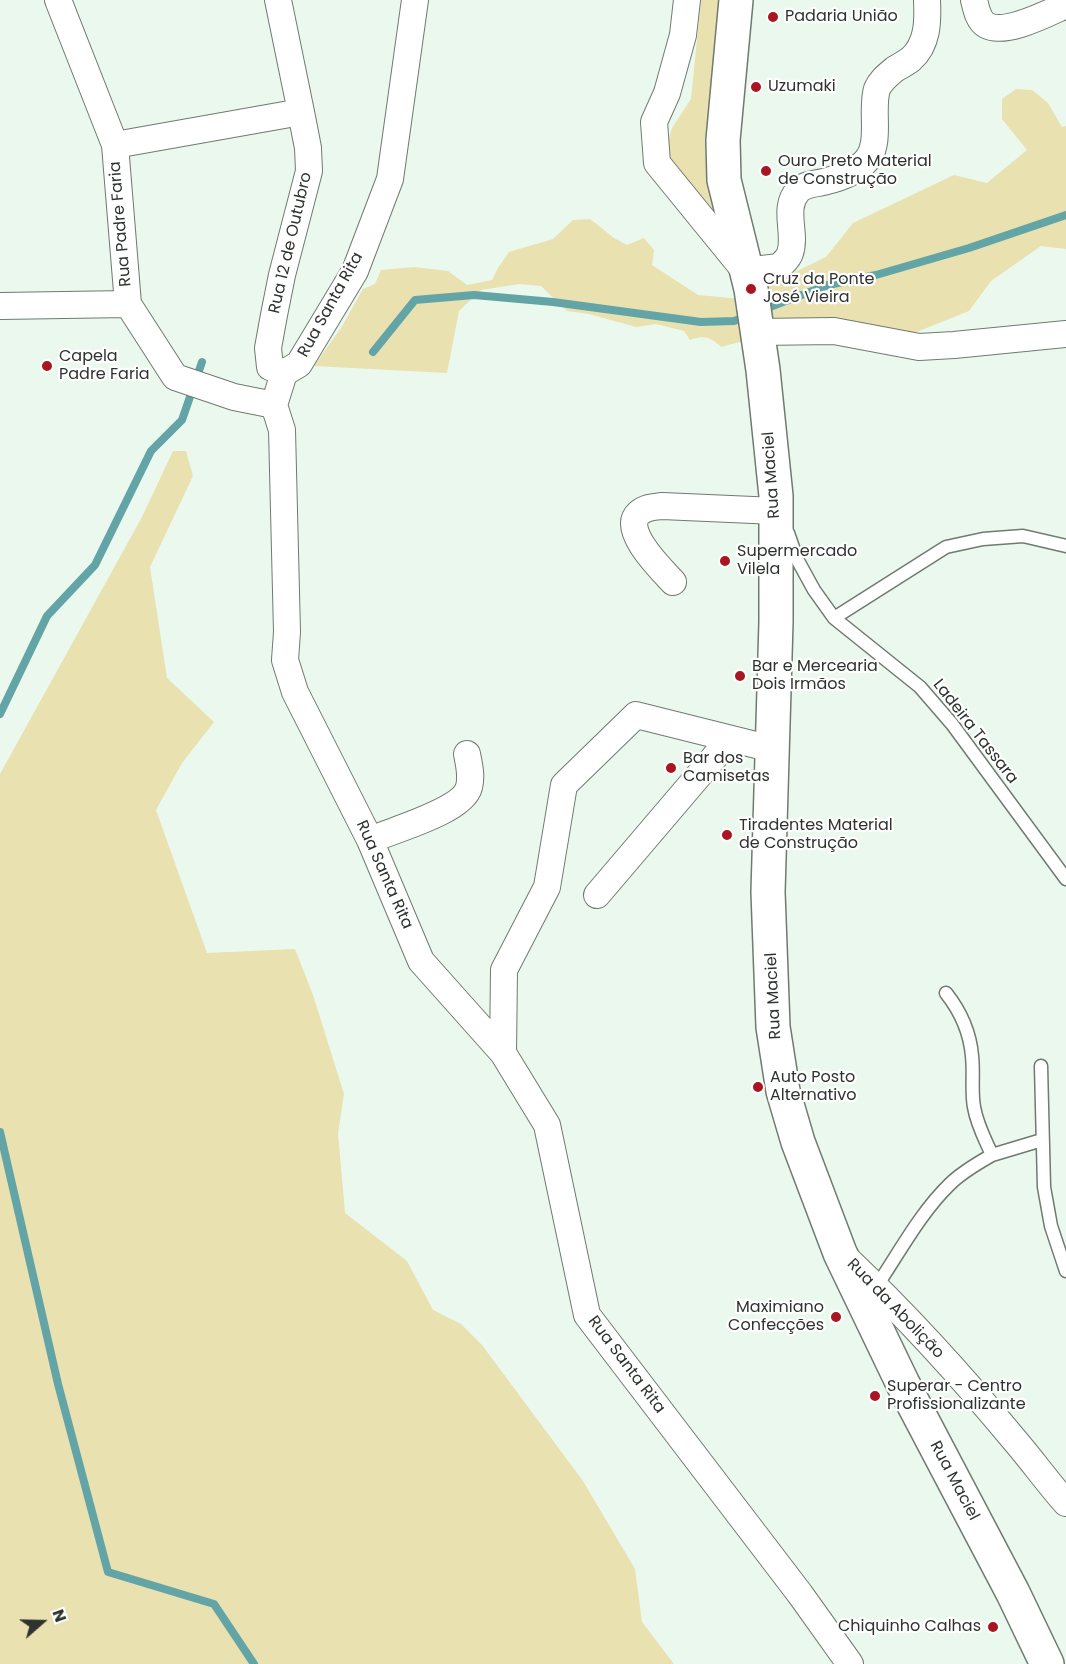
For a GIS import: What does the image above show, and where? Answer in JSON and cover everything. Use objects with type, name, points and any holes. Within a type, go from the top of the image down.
[{"type":"main road","name":"Rua Maciel","points":[[736,0],[723,140],[724,180],[752,303],[763,370],[776,504],[776,622],[768,892],[773,1027],[783,1091],[798,1142],[840,1253],[903,1384],[1013,1593],[1047,1664]]},
{"type":"street","name":"Rua Padre Faria","points":[[58,0],[115,145],[128,304],[175,377],[234,397],[274,405]]},
{"type":"street","points":[[115,145],[302,112],[278,0]]},
{"type":"street","name":"Rua Santa Rita","points":[[415,0],[390,179],[355,271],[299,364],[284,373],[274,405],[282,430],[287,632],[285,660],[295,692],[370,840],[421,961],[503,1053],[547,1125],[587,1315],[800,1594],[850,1664]]},
{"type":"street","name":"Rua Maciel","points":[[687,0],[683,35],[667,93],[654,122],[657,163],[752,303]]},
{"type":"street","points":[[927,0],[926,33],[921,47],[911,59],[884,78],[878,87],[874,102],[872,153],[864,164],[846,174],[826,182],[805,186],[798,191],[791,202],[790,224],[793,242],[790,255],[752,303],[834,331],[919,347],[1066,334]]},
{"type":"street","points":[[974,0],[981,20],[996,28],[1032,20],[1066,5]]},
{"type":"street","name":"Rua 12 de Outubro","points":[[284,373],[270,367],[268,348],[282,275],[309,171],[302,112]]},
{"type":"street","points":[[0,306],[128,304]]},
{"type":"street","points":[[673,582],[644,549],[635,526],[636,517],[640,512],[647,508],[662,506],[776,504]]},
{"type":"street","points":[[503,1053],[504,970],[547,887],[564,785],[636,715],[772,749]]},
{"type":"street","points":[[597,895],[729,740]]},
{"type":"street","points":[[370,840],[433,815],[452,806],[463,797],[469,788],[470,774],[467,754]]},
{"type":"street","name":"Rua da Abolição","points":[[840,1253],[908,1318],[975,1393],[1066,1503]]},
{"type":"lane","name":"Ladeira Tassara","points":[[776,504],[796,559],[834,618],[920,687],[952,724],[1066,879]]},
{"type":"lane","points":[[834,618],[946,547],[983,539],[1023,536],[1066,546]]},
{"type":"lane","points":[[946,993],[959,1009],[967,1029],[972,1056],[974,1108],[979,1128],[992,1155]]},
{"type":"lane","points":[[1041,1066],[1044,1187],[1051,1226],[1066,1271]]},
{"type":"lane","points":[[876,1287],[921,1220],[950,1183],[992,1155],[1042,1140]]},
{"type":"shaded area","points":[[701,0],[722,0],[736,260],[675,185],[666,150],[672,128],[691,99]]},
{"type":"shaded area","points":[[1016,89],[1032,90],[1048,103],[1062,127],[1066,126],[1066,249],[1041,246],[991,281],[969,311],[904,337],[769,321],[766,286],[826,257],[853,223],[954,175],[987,183],[1027,150],[1002,119],[1002,99]]},
{"type":"shaded area","points":[[590,219],[627,245],[644,238],[654,250],[652,265],[698,295],[741,299],[747,340],[721,347],[710,339],[703,337],[690,340],[684,331],[656,324],[636,327],[589,314],[567,311],[541,286],[519,284],[481,290],[459,311],[447,373],[314,366],[341,328],[363,289],[375,284],[381,270],[414,267],[448,271],[467,285],[492,280],[509,252],[553,239],[573,220]]},
{"type":"shaded area","points":[[173,451],[186,451],[193,476],[150,567],[167,678],[214,722],[182,763],[156,810],[207,953],[295,949],[313,995],[344,1094],[338,1133],[345,1213],[407,1261],[433,1310],[461,1324],[482,1345],[583,1481],[635,1569],[642,1622],[674,1664],[0,1664],[0,774],[142,517]]},
{"type":"waterway","points":[[762,310],[828,285],[876,275],[969,248],[1066,215]]},
{"type":"waterway","points":[[373,352],[415,300],[474,295],[553,302],[701,322],[734,321],[748,316]]},
{"type":"waterway","points":[[0,714],[47,616],[95,565],[151,451],[182,420],[202,362]]},
{"type":"waterway","points":[[0,1132],[58,1384],[108,1572],[214,1604],[254,1664]]},
{"type":"place","name":"Padaria União","points":[[773,17]]},
{"type":"place","name":"Uzumaki","points":[[756,87]]},
{"type":"place","name":"Ouro Preto Material de Construção","points":[[766,171]]},
{"type":"place","name":"Cruz da Ponte José Vieira","points":[[751,289]]},
{"type":"place","name":"Capela Padre Faria","points":[[47,366]]},
{"type":"place","name":"Supermercado Vilela","points":[[725,561]]},
{"type":"place","name":"Bar e Mercearia Dois Irmãos","points":[[740,676]]},
{"type":"place","name":"Bar dos Camisetas","points":[[671,768]]},
{"type":"place","name":"Tiradentes Material de Construção","points":[[727,835]]},
{"type":"place","name":"Auto Posto Alternativo","points":[[758,1087]]},
{"type":"place","name":"Maximiano Confecções","points":[[836,1317]]},
{"type":"place","name":"Superar - Centro Profissionalizante","points":[[875,1396]]},
{"type":"place","name":"Chiquinho Calhas","points":[[993,1627]]}]
